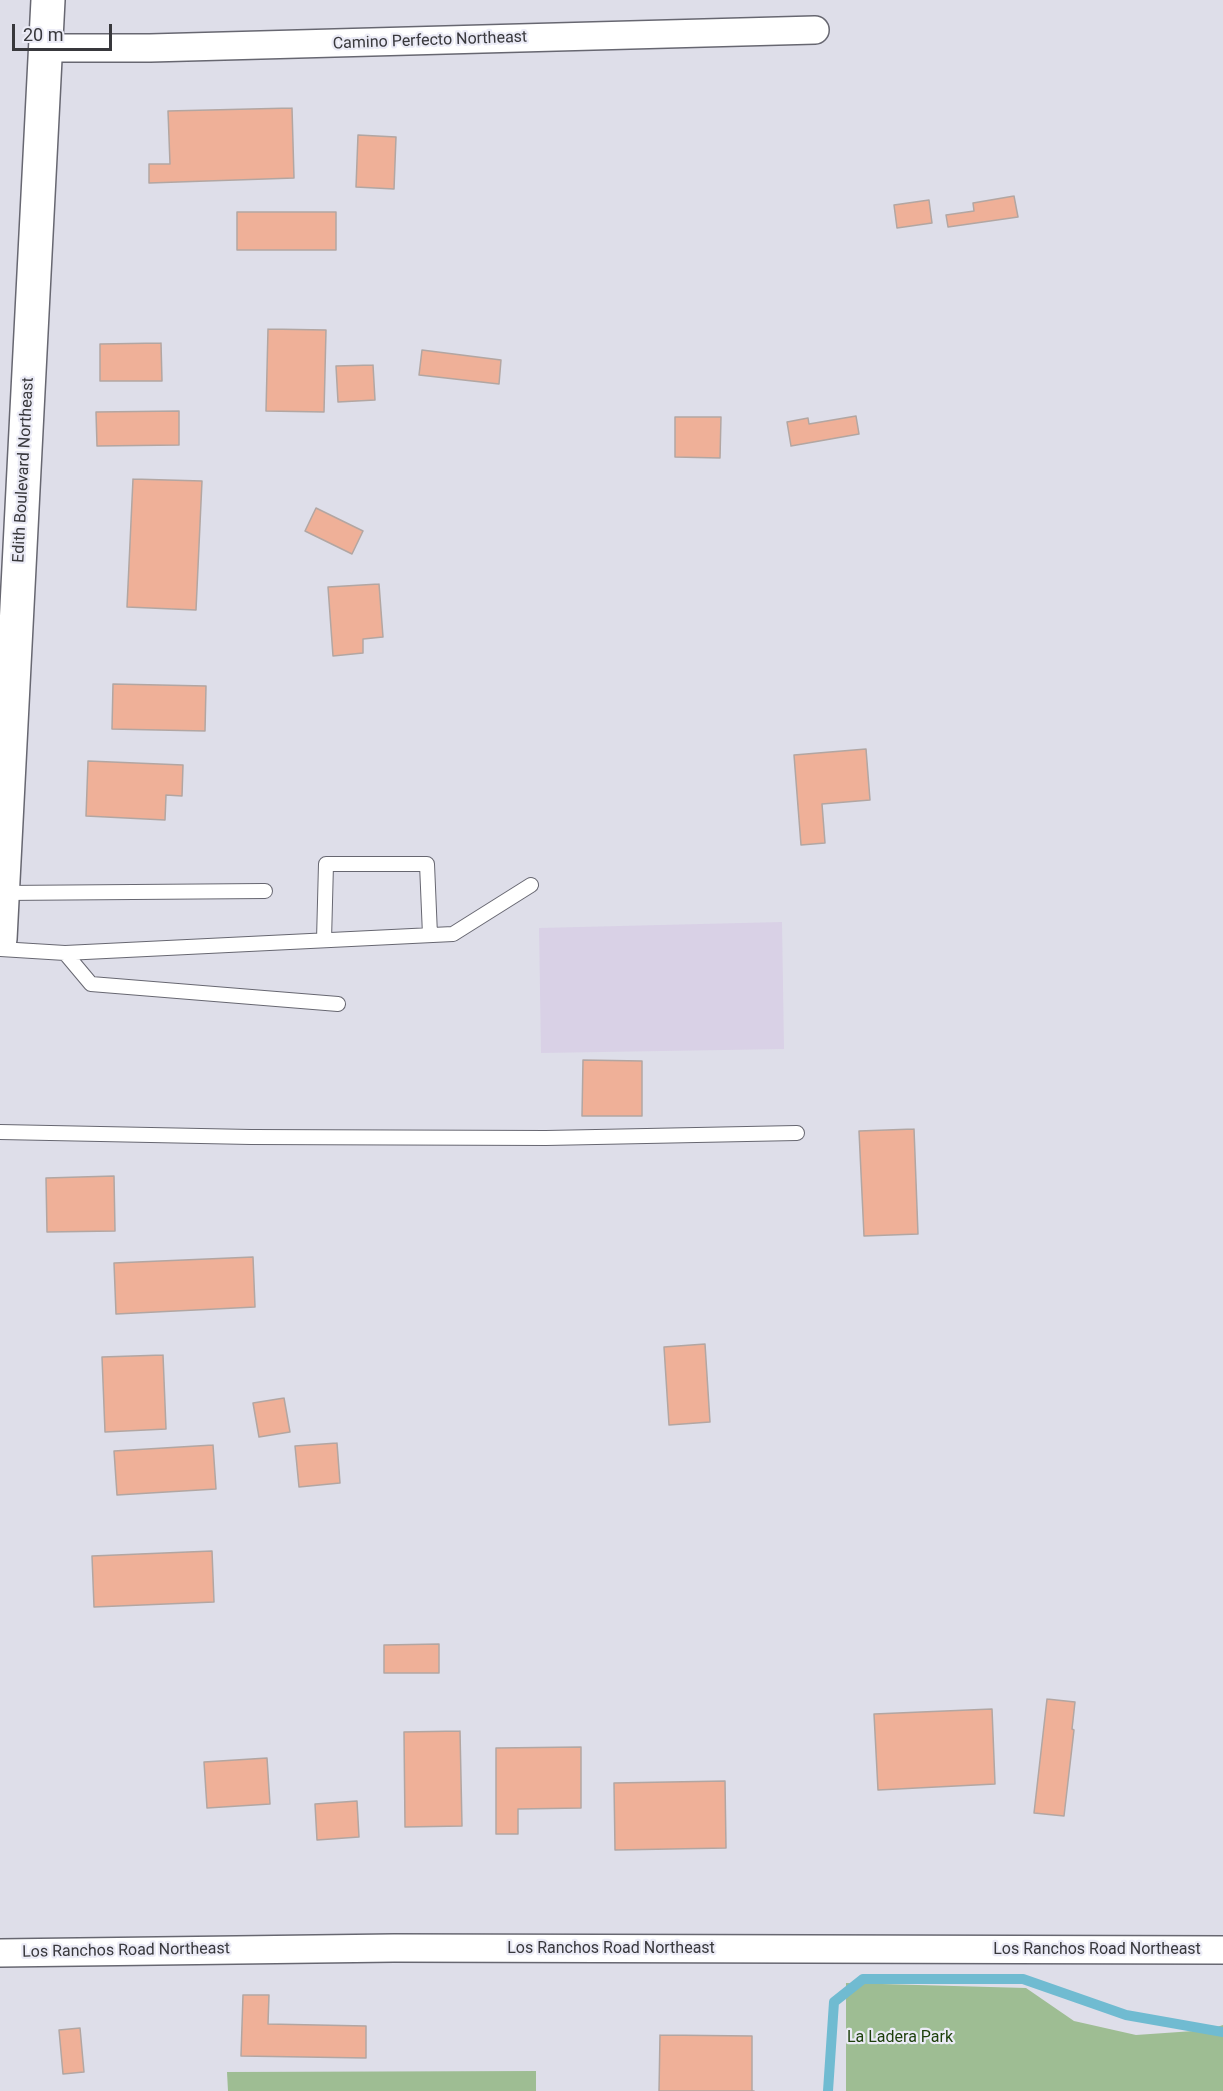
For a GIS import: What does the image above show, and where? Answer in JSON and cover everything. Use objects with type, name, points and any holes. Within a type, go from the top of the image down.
[{"type":"street","name":"Edith Boulevard Northeast","points":[[0,939],[48,0]]},
{"type":"street","name":"Camino Perfecto Northeast","points":[[45,48],[150,48],[815,30]]},
{"type":"street","name":"Los Ranchos Road Northeast","points":[[0,1953],[394,1948],[1223,1950]]},
{"type":"lane","points":[[324,940],[326,864],[427,864],[430,935]]},
{"type":"lane","points":[[0,949],[65,953],[453,934],[531,885]]},
{"type":"lane","points":[[2,893],[265,891]]},
{"type":"lane","points":[[65,953],[91,984],[338,1004]]},
{"type":"lane","points":[[0,1132],[251,1137],[546,1138],[797,1133]]},
{"type":"shaded area","points":[[782,922],[784,1049],[541,1053],[539,928]]},
{"type":"green space","name":"La Ladera Park","points":[[846,1983],[1026,1988],[1074,2021],[1136,2035],[1208,2030],[1223,2025],[1223,2091],[846,2091]]},
{"type":"green space","points":[[536,2071],[536,2091],[228,2091],[227,2072]]},
{"type":"building","points":[[292,108],[294,178],[149,183],[149,164],[170,164],[168,111]]},
{"type":"building","points":[[358,135],[396,137],[394,189],[356,187]]},
{"type":"building","points":[[1014,196],[1018,217],[948,227],[946,215],[974,211],[973,203]]},
{"type":"building","points":[[929,200],[932,223],[897,228],[894,205]]},
{"type":"building","points":[[237,212],[336,212],[336,250],[237,250]]},
{"type":"building","points":[[268,329],[326,330],[324,412],[266,411]]},
{"type":"building","points":[[161,343],[162,381],[100,381],[100,344]]},
{"type":"building","points":[[422,350],[501,360],[499,384],[419,375]]},
{"type":"building","points":[[373,365],[375,400],[338,402],[336,366]]},
{"type":"building","points":[[179,411],[179,445],[97,446],[96,412]]},
{"type":"building","points":[[856,416],[859,434],[791,446],[787,422],[808,418],[809,424]]},
{"type":"building","points":[[675,417],[721,417],[720,458],[675,457]]},
{"type":"building","points":[[133,479],[202,481],[196,610],[127,607]]},
{"type":"building","points":[[316,508],[363,531],[352,554],[305,531]]},
{"type":"building","points":[[379,584],[383,637],[363,639],[363,653],[333,656],[328,587]]},
{"type":"building","points":[[113,684],[206,686],[205,731],[112,729]]},
{"type":"building","points":[[866,749],[870,800],[822,804],[825,843],[801,845],[794,755]]},
{"type":"building","points":[[88,761],[183,765],[182,796],[166,795],[165,820],[86,816]]},
{"type":"building","points":[[583,1060],[642,1061],[642,1116],[582,1116]]},
{"type":"building","points":[[914,1129],[918,1234],[864,1236],[859,1131]]},
{"type":"building","points":[[114,1176],[115,1231],[47,1232],[46,1178]]},
{"type":"building","points":[[253,1257],[255,1307],[116,1314],[114,1263]]},
{"type":"building","points":[[705,1344],[710,1422],[669,1425],[664,1347]]},
{"type":"building","points":[[163,1355],[166,1429],[105,1432],[102,1357]]},
{"type":"building","points":[[284,1398],[290,1432],[259,1437],[253,1403]]},
{"type":"building","points":[[337,1443],[340,1483],[299,1487],[295,1446]]},
{"type":"building","points":[[213,1445],[216,1489],[117,1495],[114,1451]]},
{"type":"building","points":[[212,1551],[214,1602],[94,1607],[92,1556]]},
{"type":"building","points":[[439,1644],[439,1673],[384,1673],[384,1645]]},
{"type":"building","points":[[1047,1699],[1075,1702],[1064,1816],[1034,1813]]},
{"type":"building","points":[[992,1709],[995,1784],[878,1790],[874,1714]]},
{"type":"building","points":[[460,1731],[462,1826],[405,1827],[404,1732]]},
{"type":"building","points":[[581,1747],[581,1808],[518,1809],[518,1834],[496,1834],[496,1748]]},
{"type":"building","points":[[267,1758],[270,1804],[207,1808],[204,1762]]},
{"type":"building","points":[[725,1781],[726,1848],[615,1850],[614,1783]]},
{"type":"building","points":[[357,1801],[359,1837],[317,1840],[315,1804]]},
{"type":"building","points":[[243,1995],[269,1995],[268,2024],[366,2026],[366,2058],[241,2056]]},
{"type":"building","points":[[80,2028],[84,2072],[63,2074],[59,2030]]},
{"type":"building","points":[[660,2035],[752,2036],[752,2091],[659,2091]]},
{"type":"waterway","points":[[828,2091],[834,2002],[863,1979],[1023,1979],[1126,2015],[1223,2032]]}]
